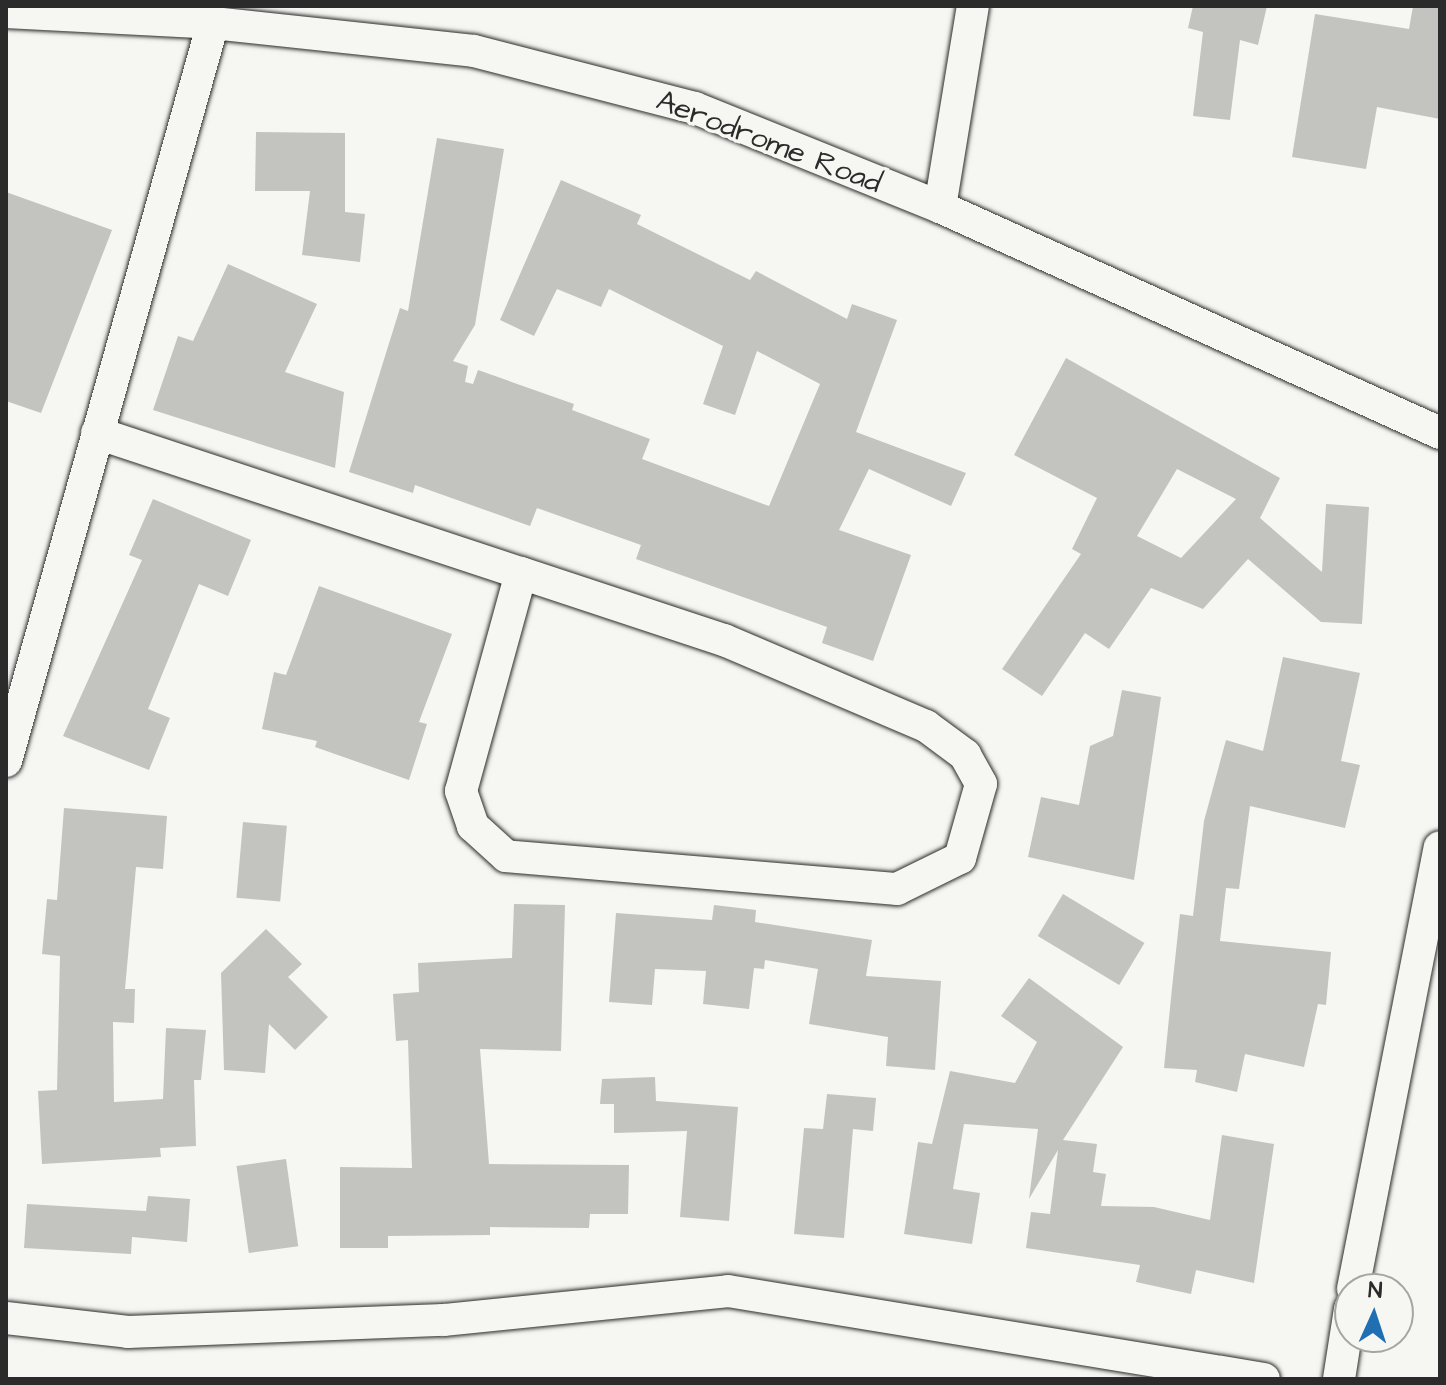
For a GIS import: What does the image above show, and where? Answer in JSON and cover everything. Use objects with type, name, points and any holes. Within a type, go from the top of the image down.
[{"type":"street","points":[[940,207],[973,6]]},
{"type":"street","name":"Aerodrome Road","points":[[6,12],[213,23],[474,51],[695,108],[940,207],[1440,433]]},
{"type":"street","points":[[6,761],[213,23]]},
{"type":"street","points":[[97,433],[724,640],[926,726],[965,755],[981,784],[960,858],[897,889],[506,856],[473,826],[461,791],[521,573]]},
{"type":"street","points":[[1356,1273],[1440,847]]},
{"type":"street","points":[[6,1318],[128,1332],[444,1320],[728,1291],[1264,1379]]},
{"type":"street","points":[[1339,1379],[1343,1353]]},
{"type":"building","points":[[1193,6],[1267,6],[1258,45],[1240,40],[1230,120],[1193,116],[1203,32],[1188,28]]},
{"type":"building","points":[[1413,6],[1440,6],[1440,119],[1377,107],[1366,169],[1292,157],[1315,14],[1409,29]]},
{"type":"building","points":[[256,132],[345,133],[345,212],[365,214],[360,262],[302,255],[310,191],[255,191]]},
{"type":"building","points":[[437,138],[504,149],[475,325],[453,361],[468,366],[465,382],[473,384],[478,370],[574,404],[572,410],[650,439],[642,459],[769,506],[820,384],[757,351],[735,415],[703,404],[723,346],[609,289],[601,307],[557,289],[534,336],[500,320],[561,180],[641,215],[637,224],[750,280],[756,271],[847,319],[852,304],[897,320],[856,432],[966,473],[951,506],[869,469],[839,530],[911,555],[873,661],[822,643],[827,627],[636,559],[641,545],[537,508],[530,526],[415,485],[413,493],[349,472],[400,308],[408,311]]},
{"type":"building","points":[[6,192],[112,230],[41,413],[6,401]]},
{"type":"building","points":[[228,264],[317,304],[285,372],[344,392],[335,468],[153,410],[178,336],[193,341]]},
{"type":"building","points":[[1066,358],[1280,478],[1260,518],[1322,572],[1326,504],[1369,507],[1362,624],[1321,622],[1248,559],[1203,609],[1151,588],[1109,649],[1085,633],[1042,696],[1002,669],[1081,554],[1072,549],[1097,498],[1014,455]],"holes":[[[1177,469],[1236,499],[1181,558],[1137,536]]]},
{"type":"building","points":[[153,499],[251,540],[228,596],[199,584],[148,709],[170,718],[149,770],[63,736],[142,560],[129,555]]},
{"type":"building","points":[[319,586],[452,634],[419,722],[427,724],[409,780],[315,747],[317,741],[262,729],[274,672],[286,675]]},
{"type":"building","points":[[1283,657],[1360,673],[1341,761],[1360,765],[1345,828],[1250,806],[1239,889],[1226,888],[1220,941],[1331,952],[1326,1005],[1318,1004],[1304,1067],[1245,1054],[1237,1092],[1195,1082],[1197,1070],[1164,1068],[1172,988],[1180,914],[1193,916],[1204,821],[1226,740],[1263,751]]},
{"type":"building","points":[[1122,690],[1161,697],[1134,880],[1028,857],[1041,797],[1079,805],[1090,746],[1113,736]]},
{"type":"building","points":[[64,808],[167,816],[163,869],[136,867],[125,989],[135,989],[134,1023],[113,1022],[114,1102],[163,1099],[166,1028],[206,1030],[201,1080],[194,1080],[196,1146],[160,1148],[161,1157],[42,1164],[38,1091],[57,1090],[60,956],[42,954],[47,899],[57,900]]},
{"type":"building","points":[[243,822],[287,826],[280,902],[236,898]]},
{"type":"building","points":[[1063,894],[1144,943],[1119,985],[1038,936]]},
{"type":"building","points":[[514,904],[565,905],[561,1051],[480,1049],[489,1164],[629,1165],[628,1214],[590,1214],[589,1228],[490,1227],[490,1235],[388,1236],[388,1248],[340,1248],[340,1167],[412,1168],[408,1040],[396,1041],[393,994],[419,992],[418,963],[512,958]]},
{"type":"building","points":[[714,905],[756,910],[755,922],[872,940],[866,976],[941,981],[935,1070],[886,1066],[888,1037],[809,1024],[818,969],[765,960],[764,969],[754,968],[749,1009],[703,1004],[706,971],[655,969],[652,1005],[609,1002],[616,913],[712,920]]},
{"type":"building","points":[[266,929],[302,964],[288,977],[328,1017],[295,1050],[269,1024],[265,1073],[224,1070],[221,973]]},
{"type":"building","points":[[1029,978],[1123,1047],[1063,1140],[1097,1144],[1093,1172],[1106,1174],[1101,1206],[1154,1207],[1210,1220],[1222,1135],[1274,1144],[1254,1283],[1196,1270],[1191,1294],[1136,1282],[1140,1265],[1026,1248],[1031,1212],[1050,1214],[1058,1150],[1029,1199],[1038,1129],[964,1124],[953,1189],[980,1193],[972,1244],[904,1234],[918,1142],[932,1144],[950,1071],[1015,1083],[1037,1042],[1001,1016]]},
{"type":"building","points":[[655,1077],[656,1101],[738,1107],[729,1221],[680,1217],[687,1131],[614,1133],[614,1104],[600,1104],[602,1079]]},
{"type":"building","points":[[827,1094],[876,1098],[873,1131],[853,1129],[844,1238],[794,1234],[804,1128],[823,1129]]},
{"type":"building","points":[[286,1159],[298,1246],[249,1253],[236,1166]]},
{"type":"building","points":[[148,1196],[190,1199],[187,1242],[132,1237],[131,1254],[24,1248],[27,1204],[146,1211]]}]
